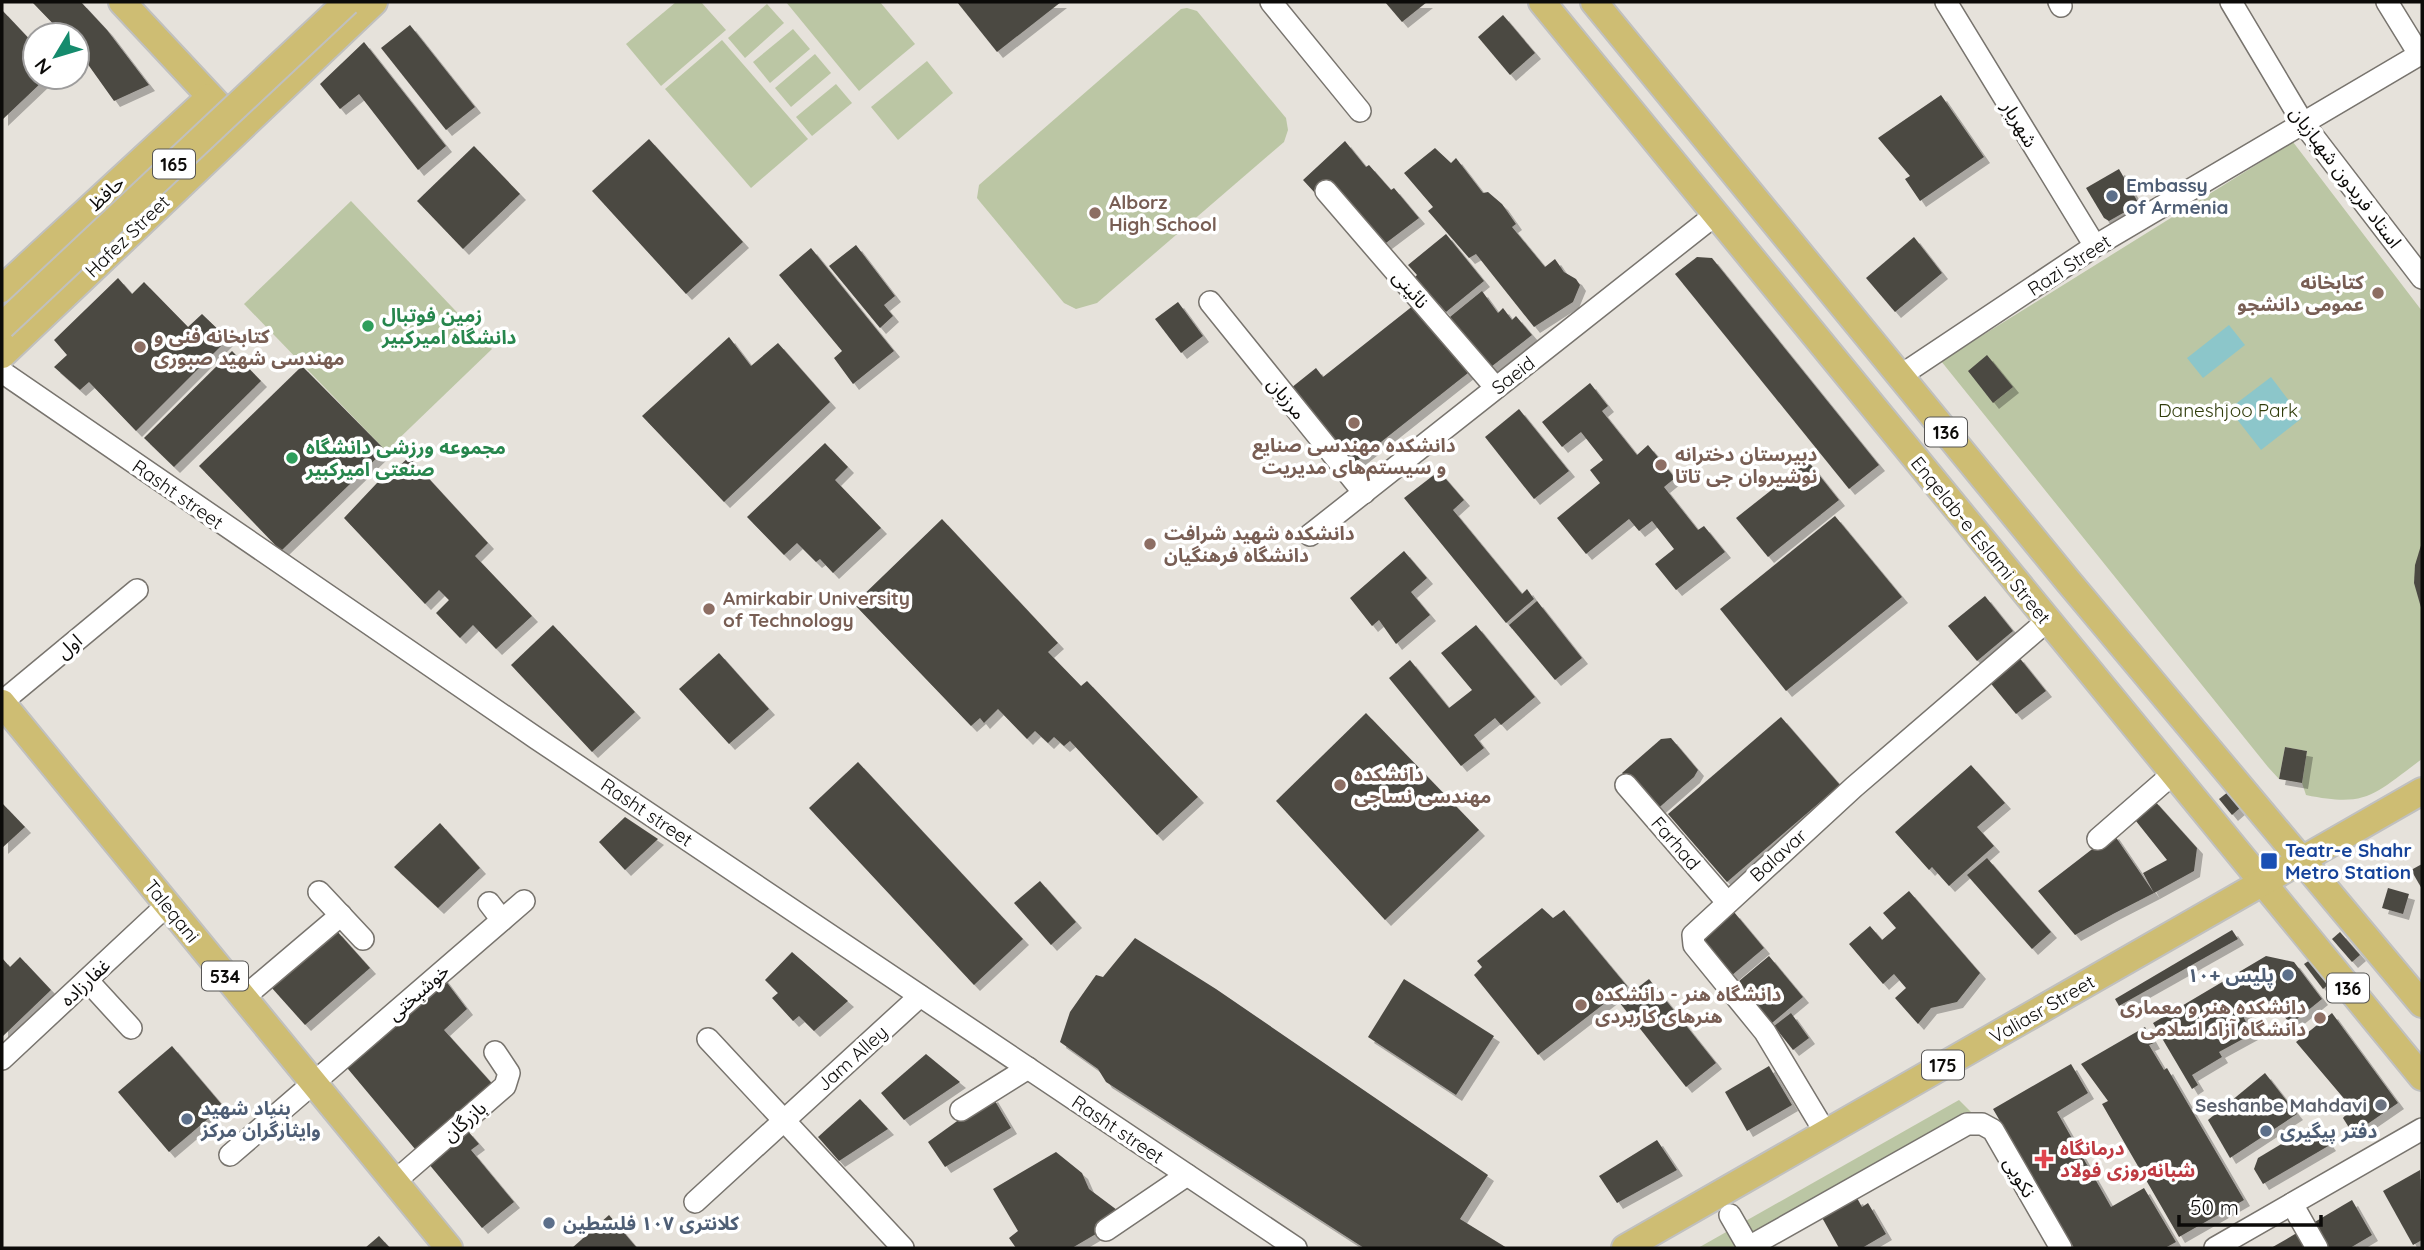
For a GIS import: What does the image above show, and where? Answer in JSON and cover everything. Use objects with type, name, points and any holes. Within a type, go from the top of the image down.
[{"type":"main road","points":[[121,2],[240,128]]},
{"type":"main road","name":"Hafez Street","points":[[2,326],[347,2]]},
{"type":"main road","name":"Hafez Street","points":[[2,355],[374,2]]},
{"type":"main road","name":"Enqelab-e Eslami Street","points":[[1542,2],[2047,621],[2175,772],[2261,884],[2422,1077]]},
{"type":"main road","name":"136","points":[[1594,2],[1900,376],[2422,1004]]},
{"type":"main road","name":"حافظ","points":[[2,289],[210,97]]},
{"type":"main road","name":"Taleqani","points":[[2,703],[449,1248]]},
{"type":"main road","name":"Valiasr Street","points":[[1625,1248],[2422,791]]},
{"type":"street","points":[[1271,2],[1360,110]]},
{"type":"street","name":"شهریار","points":[[1948,2],[2095,246]]},
{"type":"street","name":"استاد فریدون شهبازیان","points":[[2231,2],[2303,123],[2415,255],[2422,278]]},
{"type":"street","points":[[2387,2],[2421,54]]},
{"type":"street","name":"Razi Street","points":[[1900,376],[2095,246],[2421,54]]},
{"type":"street","name":"نائینی","points":[[1326,191],[1496,388]]},
{"type":"street","name":"Saeid","points":[[1310,535],[1715,215]]},
{"type":"street","name":"مرزبان","points":[[1210,302],[1364,493]]},
{"type":"street","name":"Rasht street","points":[[2,372],[373,627],[1296,1248]]},
{"type":"street","name":"اول","points":[[2,703],[137,590]]},
{"type":"street","name":"Balavar","points":[[1825,1132],[1765,1032],[1694,945],[1695,930],[2047,621]]},
{"type":"street","points":[[2098,839],[2175,772]]},
{"type":"street","name":"Farhad","points":[[1626,785],[1726,901]]},
{"type":"street","points":[[319,892],[363,939]]},
{"type":"street","name":"خوشبختی","points":[[230,1155],[313,1083],[495,911],[524,901]]},
{"type":"street","name":"غفارزاده","points":[[2,1059],[167,905]]},
{"type":"street","points":[[243,998],[341,915]]},
{"type":"street","points":[[87,980],[131,1028]]},
{"type":"street","name":"Jam Alley","points":[[695,1202],[920,996]]},
{"type":"street","points":[[708,1039],[904,1248]]},
{"type":"street","name":"بازرگان","points":[[394,1182],[505,1086],[509,1073],[495,1052]]},
{"type":"street","points":[[961,1110],[1027,1068]]},
{"type":"street","name":"نکویی","points":[[1749,1248],[1967,1124],[1982,1124],[1993,1130],[2061,1248]]},
{"type":"street","points":[[2215,1248],[2422,1129]]},
{"type":"street","points":[[1106,1230],[1187,1175]]},
{"type":"street","points":[[2292,1204],[2317,1248]]},
{"type":"street","points":[[1730,1215],[1749,1248]]},
{"type":"green space","points":[[676,2],[701,2],[726,30],[661,86],[626,44]]},
{"type":"green space","points":[[786,2],[880,2],[915,44],[859,91]]},
{"type":"green space","points":[[767,4],[784,23],[745,58],[728,38]]},
{"type":"green space","points":[[1181,9],[1197,11],[1286,118],[1288,130],[1284,142],[1097,303],[1076,309],[1064,303],[977,198],[979,185]]},
{"type":"green space","points":[[793,29],[810,49],[770,83],[753,62]]},
{"type":"green space","points":[[722,40],[808,139],[751,188],[665,89]]},
{"type":"green space","points":[[815,54],[831,73],[791,107],[775,88]]},
{"type":"green space","points":[[927,61],[953,93],[898,140],[871,107]]},
{"type":"green space","points":[[836,84],[852,103],[812,136],[796,117]]},
{"type":"green space","name":"Daneshjoo Park","points":[[2293,142],[2422,311],[2422,759],[2381,789],[2357,799],[2327,799],[2306,795],[2302,783],[2307,751],[2285,747],[2279,779],[1941,361]]},
{"type":"green space","name":"زمین فوتبال دانشگاه امیرکبیر","points":[[351,201],[492,349],[386,451],[244,304]]},
{"type":"green space","points":[[1959,1100],[1971,1112],[1966,1119],[1742,1248],[1698,1248]]},
{"type":"water","points":[[2229,325],[2245,345],[2203,378],[2187,358]]},
{"type":"water","points":[[2271,377],[2302,418],[2261,450],[2229,409]]},
{"type":"building","points":[[32,2],[81,2],[107,30],[149,85],[114,101],[91,69],[91,21],[50,21]]},
{"type":"building","points":[[957,2],[1061,2],[997,52]]},
{"type":"building","points":[[1385,2],[1427,2],[1402,22]]},
{"type":"building","points":[[2,10],[21,30],[21,91],[32,91],[2,120]]},
{"type":"building","points":[[1503,15],[1535,53],[1510,75],[1478,37]]},
{"type":"building","points":[[410,25],[475,107],[446,130],[381,48]]},
{"type":"building","points":[[364,42],[446,146],[418,170],[359,94],[340,109],[320,84]]},
{"type":"building","points":[[1941,95],[1984,157],[1920,201],[1905,179],[1910,176],[1878,138]]},
{"type":"building","points":[[649,139],[743,242],[686,294],[592,191]]},
{"type":"building","points":[[1345,141],[1366,167],[1369,165],[1391,190],[1394,188],[1419,218],[1382,246],[1326,183],[1315,193],[1303,180]]},
{"type":"building","points":[[474,146],[520,194],[463,249],[417,201]]},
{"type":"building","points":[[1435,148],[1451,163],[1456,158],[1483,193],[1488,192],[1502,204],[1516,224],[1512,227],[1545,267],[1555,259],[1564,272],[1576,279],[1580,285],[1573,302],[1534,327],[1476,254],[1469,258],[1428,211],[1433,207],[1404,173]]},
{"type":"building","name":"Embassy of Armenia","points":[[2119,169],[2139,204],[2109,221],[2104,218],[2086,188]]},
{"type":"building","points":[[1446,234],[1484,281],[1446,312],[1439,304],[1436,307],[1413,279],[1417,275],[1408,265]]},
{"type":"building","points":[[1914,237],[1942,273],[1895,312],[1866,278]]},
{"type":"building","points":[[856,245],[895,296],[884,305],[893,316],[880,328],[829,266]]},
{"type":"building","points":[[811,248],[894,351],[853,384],[834,358],[842,351],[779,275]]},
{"type":"building","points":[[1697,257],[1712,258],[1879,465],[1849,489],[1675,274]]},
{"type":"building","name":"کتابخانه فنی و مهندسی شهید صبوری","points":[[118,278],[132,294],[144,282],[188,327],[202,314],[228,339],[136,431],[89,382],[80,390],[54,367],[67,355],[54,340]]},
{"type":"building","points":[[1482,291],[1498,313],[1503,308],[1512,320],[1516,316],[1532,335],[1487,370],[1445,321]]},
{"type":"building","points":[[1178,302],[1203,336],[1181,353],[1155,319]]},
{"type":"building","points":[[1414,305],[1468,373],[1352,465],[1291,388],[1316,368],[1323,377]]},
{"type":"building","points":[[729,337],[751,366],[778,343],[830,402],[724,502],[642,416]]},
{"type":"building","points":[[232,351],[261,381],[174,467],[144,438]]},
{"type":"building","points":[[1987,355],[2013,387],[1993,403],[1968,371]]},
{"type":"building","name":"مجموعه ورزشی دانشگاه صنعتی امیرکبیر","points":[[302,366],[385,450],[281,551],[199,466]]},
{"type":"building","points":[[1590,383],[1608,406],[1602,411],[1637,455],[1648,445],[1675,478],[1664,487],[1698,530],[1704,526],[1725,552],[1676,590],[1655,564],[1674,549],[1652,521],[1639,531],[1629,519],[1586,554],[1557,518],[1600,483],[1590,470],[1603,460],[1581,432],[1562,447],[1542,422]]},
{"type":"building","points":[[1519,409],[1569,471],[1534,499],[1485,437]]},
{"type":"building","points":[[825,443],[848,467],[835,480],[881,528],[833,573],[820,559],[816,562],[797,543],[784,555],[747,517]]},
{"type":"building","points":[[409,457],[488,543],[475,556],[532,616],[496,649],[473,625],[460,638],[436,613],[449,600],[439,590],[425,604],[344,518],[393,466],[396,469]]},
{"type":"building","points":[[1808,461],[1839,500],[1768,557],[1736,518]]},
{"type":"building","points":[[1439,471],[1464,500],[1453,510],[1522,594],[1527,589],[1534,599],[1506,623],[1404,498]]},
{"type":"building","points":[[1835,516],[1902,597],[1786,691],[1720,609]]},
{"type":"building","points":[[942,519],[1058,643],[1048,652],[1081,686],[1087,681],[1198,797],[1157,835],[1070,741],[1064,746],[1054,737],[1048,743],[1035,731],[1027,739],[998,709],[984,723],[980,718],[971,726],[854,604]]},
{"type":"building","points":[[2422,542],[2422,611],[2414,583],[2415,565]]},
{"type":"building","points":[[1404,551],[1427,578],[1411,592],[1430,615],[1396,644],[1379,620],[1372,626],[1350,598]]},
{"type":"building","points":[[1985,596],[2013,631],[1977,661],[1948,626]]},
{"type":"building","points":[[1537,601],[1582,658],[1555,680],[1509,625]]},
{"type":"building","points":[[553,625],[635,712],[592,752],[511,665]]},
{"type":"building","points":[[1476,625],[1535,697],[1501,725],[1495,718],[1474,735],[1484,748],[1461,766],[1389,678],[1410,660],[1449,708],[1472,690],[1441,653]]},
{"type":"building","points":[[719,653],[769,709],[729,744],[679,689]]},
{"type":"building","points":[[2018,656],[2046,691],[2016,714],[1988,680]]},
{"type":"building","points":[[1366,713],[1479,830],[1385,920],[1276,801]]},
{"type":"building","points":[[1781,717],[1840,785],[1727,882],[1668,814]]},
{"type":"building","points":[[1671,738],[1698,770],[1694,777],[1654,812],[1622,773],[1661,739]]},
{"type":"building","points":[[2285,747],[2307,751],[2302,783],[2279,779]]},
{"type":"building","points":[[858,762],[1023,939],[974,985],[809,808]]},
{"type":"building","points":[[1971,765],[2005,803],[1977,827],[1994,846],[1949,886],[1932,867],[1929,870],[1895,832]]},
{"type":"building","points":[[2228,792],[2240,808],[2232,815],[2219,799]]},
{"type":"building","points":[[2153,799],[2197,848],[2194,871],[2154,893],[2143,873],[2167,860],[2132,816]]},
{"type":"building","points":[[2,803],[25,827],[2,848]]},
{"type":"building","points":[[625,817],[658,839],[625,870],[599,842]]},
{"type":"building","points":[[440,823],[480,868],[438,908],[394,867]]},
{"type":"building","points":[[2113,833],[2154,893],[2075,935],[2038,891]]},
{"type":"building","points":[[1987,858],[2051,932],[2032,949],[1967,875]]},
{"type":"building","points":[[2422,864],[2422,889],[2411,870]]},
{"type":"building","points":[[1040,881],[1076,922],[1051,945],[1014,903]]},
{"type":"building","points":[[2388,888],[2409,894],[2403,914],[2382,908]]},
{"type":"building","points":[[1909,891],[1980,973],[1957,1002],[1931,1008],[1918,1024],[1895,998],[1906,988],[1894,974],[1883,984],[1849,944],[1870,926],[1882,940],[1896,928],[1883,913]]},
{"type":"building","points":[[1542,908],[1553,918],[1564,910],[1627,986],[1538,1055],[1474,975],[1482,967],[1477,961]]},
{"type":"building","points":[[1734,912],[1764,948],[1731,976],[1701,939]]},
{"type":"building","points":[[336,930],[370,968],[305,1025],[271,987]]},
{"type":"building","points":[[2232,930],[2238,939],[2119,1006],[2115,999]]},
{"type":"building","points":[[2340,932],[2360,955],[2352,962],[2332,939]]},
{"type":"building","points":[[1135,938],[1216,989],[1488,1175],[1460,1219],[1507,1248],[1364,1248],[1106,1082],[1098,1069],[1060,1042],[1070,1012],[1096,975],[1103,977]]},
{"type":"building","points":[[792,952],[848,1001],[814,1031],[799,1016],[793,1021],[772,998],[778,993],[765,980]]},
{"type":"building","points":[[1769,956],[1803,997],[1772,1023],[1738,982]]},
{"type":"building","points":[[2266,956],[2294,962],[2322,999],[2291,1024],[2270,1001],[2263,1000],[2242,1014],[2252,1034],[2219,1052],[2222,1057],[2192,1075],[2198,1085],[2192,1089],[2153,1023]]},
{"type":"building","points":[[20,957],[51,990],[2,1037],[2,958],[10,967]]},
{"type":"building","points":[[2310,960],[2329,984],[2323,989],[2304,964]]},
{"type":"building","points":[[442,976],[467,1009],[444,1030],[496,1088],[420,1155],[343,1063]]},
{"type":"building","points":[[1404,979],[1494,1036],[1456,1095],[1368,1037]]},
{"type":"building","points":[[1649,979],[1716,1063],[1686,1087],[1619,1002]]},
{"type":"building","points":[[1791,1013],[1809,1038],[1793,1050],[1774,1026]]},
{"type":"building","points":[[2332,1013],[2398,1103],[2353,1134],[2343,1118],[2352,1108],[2296,1042]]},
{"type":"building","points":[[2145,1027],[2154,1043],[2149,1045],[2164,1070],[2167,1068],[2244,1200],[2179,1237],[2102,1104],[2108,1101],[2081,1064]]},
{"type":"building","points":[[172,1046],[223,1106],[169,1152],[118,1092]]},
{"type":"building","points":[[926,1054],[960,1082],[904,1120],[881,1093]]},
{"type":"building","points":[[2071,1064],[2088,1093],[2057,1112],[2111,1207],[2144,1188],[2176,1242],[2165,1248],[2074,1248],[1993,1109]]},
{"type":"building","points":[[1769,1066],[1792,1105],[1747,1131],[1725,1092]]},
{"type":"building","points":[[2265,1073],[2297,1114],[2230,1158],[2208,1120]]},
{"type":"building","points":[[992,1096],[1011,1128],[945,1167],[928,1142]]},
{"type":"building","points":[[860,1099],[888,1129],[839,1161],[818,1137]]},
{"type":"building","points":[[2315,1124],[2330,1145],[2263,1184],[2254,1169],[2258,1158]]},
{"type":"building","points":[[467,1130],[479,1144],[471,1150],[514,1202],[482,1228],[428,1163]]},
{"type":"building","points":[[1657,1140],[1677,1170],[1617,1203],[1599,1176]]},
{"type":"building","points":[[1056,1152],[1082,1173],[1089,1189],[1117,1210],[1095,1225],[1101,1231],[1072,1248],[1016,1248],[1009,1238],[1018,1231],[993,1189]]},
{"type":"building","points":[[2420,1170],[2422,1240],[2413,1245],[2383,1191]]},
{"type":"building","points":[[1857,1198],[1862,1207],[1868,1203],[1886,1234],[1862,1248],[1839,1248],[1820,1214]]},
{"type":"building","points":[[2352,1200],[2372,1235],[2350,1248],[2327,1248],[2313,1223]]},
{"type":"building","points":[[609,1215],[637,1248],[572,1248]]},
{"type":"building","points":[[2300,1231],[2310,1248],[2271,1248],[2285,1240]]},
{"type":"building","points":[[379,1236],[390,1248],[365,1248]]},
{"type":"place","name":"Embassy of Armenia","points":[[2112,196]]},
{"type":"place","name":"Alborz High School","points":[[1095,213]]},
{"type":"place","name":"کتابخانه عمومی دانشجو","points":[[2378,293]]},
{"type":"place","name":"زمین فوتبال دانشگاه امیرکبیر","points":[[368,326]]},
{"type":"place","name":"کتابخانه فنی و مهندسی شهید صبوری","points":[[140,347]]},
{"type":"place","name":"دانشکده مهندسی صنایع و سیستم‌های مدیریت","points":[[1354,423]]},
{"type":"place","name":"مجموعه ورزشی دانشگاه صنعتی امیرکبیر","points":[[292,458]]},
{"type":"place","name":"دبیرستان دخترانه نوشیروان جی تاتا","points":[[1661,465]]},
{"type":"place","name":"دانشکده شهید شرافت دانشگاه فرهنگیان","points":[[1150,544]]},
{"type":"place","name":"Amirkabir University of Technology","points":[[709,609]]},
{"type":"place","name":"دانشکده مهندسی نساجی","points":[[1340,785]]},
{"type":"place","name":"Teatr-e Shahr Metro Station","points":[[2269,861]]},
{"type":"place","name":"پلیس +۱۰","points":[[2288,975]]},
{"type":"place","name":"دانشگاه هنر - دانشکده هنرهای کاربردی","points":[[1581,1005]]},
{"type":"place","name":"دانشکده هنر و معماری دانشگاه آزاد اسلامی","points":[[2320,1018]]},
{"type":"place","name":"Seshanbe Mahdavi","points":[[2381,1105]]},
{"type":"place","name":"بنیاد شهید وایثارگران مرکز","points":[[187,1119]]},
{"type":"place","name":"دفتر پیگیری","points":[[2266,1131]]},
{"type":"place","name":"درمانگاه شبانه‌روزی فولاد","points":[[2044,1159]]},
{"type":"place","name":"کلانتری ۱۰۷ فلسطین","points":[[549,1223]]}]
